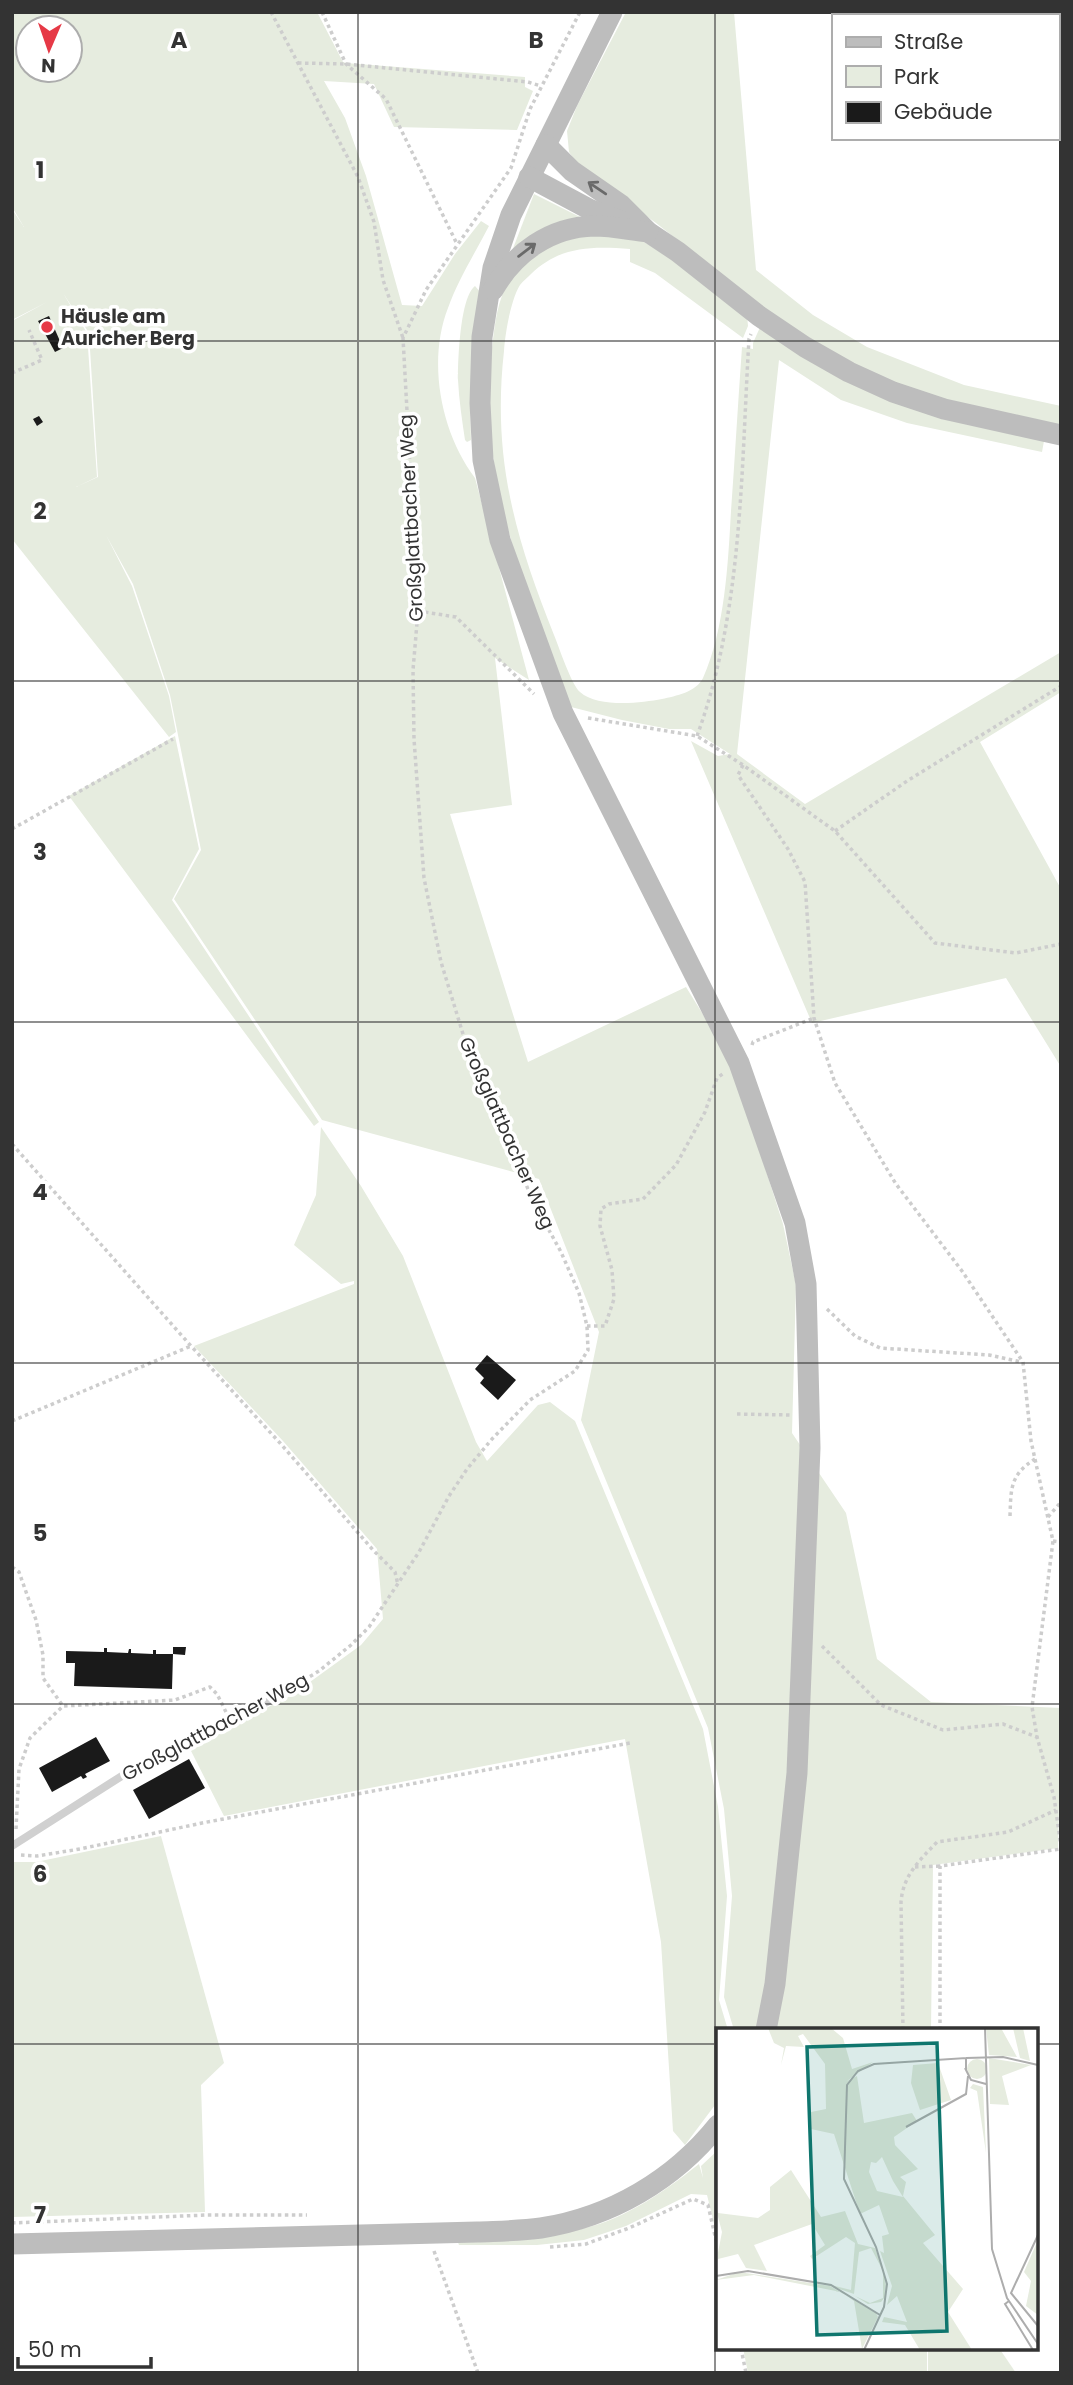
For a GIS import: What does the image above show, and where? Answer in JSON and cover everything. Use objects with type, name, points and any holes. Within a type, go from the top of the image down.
[{"type":"main road","points":[[612,12],[546,145],[520,173],[493,268],[486,304],[480,403],[483,460],[500,540],[563,713],[739,1063],[795,1223],[806,1284],[810,1448],[797,1773],[777,1971],[766,2028]]},
{"type":"main road","points":[[546,145],[572,171],[621,205],[648,232],[678,252],[759,316],[849,372],[944,409],[1061,435]]},
{"type":"main road","points":[[520,173],[589,209],[648,232]]},
{"type":"main road","points":[[486,304],[499,279],[515,260],[550,236],[583,227],[648,232]]},
{"type":"main road","points":[[12,2244],[540,2228],[596,2214],[639,2193],[685,2160],[716,2127]]},
{"type":"lane","name":"Großglattbacher Weg","points":[[15,1843],[128,1772],[275,1698]]},
{"type":"path","points":[[271,12],[358,177],[374,222],[383,280],[403,338]]},
{"type":"path","points":[[321,12],[346,64],[386,99],[457,244]]},
{"type":"path","name":"Großglattbacher Weg","points":[[275,1698],[319,1671],[369,1627],[398,1585],[467,1469],[530,1400],[575,1371],[588,1350],[587,1326],[579,1293],[561,1252],[533,1201],[463,1034],[441,962],[424,878],[416,767],[414,670],[418,611],[403,338],[426,290],[457,244],[520,173],[530,109],[580,12]]},
{"type":"path","points":[[298,63],[346,64],[528,82],[541,86]]},
{"type":"path","points":[[697,736],[713,683],[735,564],[749,339],[759,316]]},
{"type":"path","points":[[12,373],[42,360],[29,330]]},
{"type":"path","points":[[418,611],[456,617],[539,699],[563,713],[697,736],[743,765],[835,831],[935,943],[1016,953],[1061,944]]},
{"type":"path","points":[[835,831],[907,781],[1061,686]]},
{"type":"path","points":[[12,829],[173,739]]},
{"type":"path","points":[[743,765],[737,775],[788,849],[805,882],[814,1018],[835,1083],[896,1184],[962,1272],[1023,1362],[1035,1459],[1053,1541],[1032,1707],[1056,1810],[1061,1848],[940,1866],[915,1867]]},
{"type":"path","points":[[753,1042],[814,1018]]},
{"type":"path","points":[[587,1326],[605,1326],[614,1299],[612,1270],[600,1226],[601,1209],[609,1204],[643,1199],[676,1165],[705,1112],[717,1079],[739,1063]]},
{"type":"path","points":[[12,1144],[395,1572],[398,1585]]},
{"type":"path","points":[[825,1308],[855,1336],[880,1348],[989,1355],[1023,1362]]},
{"type":"path","points":[[12,1421],[191,1346]]},
{"type":"path","points":[[737,1415],[799,1415]]},
{"type":"path","points":[[1010,1516],[1011,1489],[1016,1476],[1035,1459]]},
{"type":"path","points":[[1048,1517],[1061,1502]]},
{"type":"path","points":[[1053,1541],[1061,1542]]},
{"type":"path","points":[[12,1567],[19,1572],[36,1619],[43,1655],[43,1678],[63,1706]]},
{"type":"path","points":[[803,1626],[881,1705],[943,1730],[1003,1724],[1037,1737]]},
{"type":"path","points":[[15,1843],[19,1769],[30,1738],[63,1706],[175,1700],[210,1687],[217,1694],[231,1720]]},
{"type":"path","points":[[12,1854],[37,1856],[80,1849],[630,1743]]},
{"type":"path","points":[[902,2028],[902,1885],[937,1842],[1008,1832],[1056,1810]]},
{"type":"path","points":[[940,1866],[940,2028]]},
{"type":"path","points":[[433,2248],[478,2373]]},
{"type":"path","points":[[741,2350],[747,2373]]},
{"type":"green space","points":[[12,12],[317,12],[343,62],[525,77],[525,87],[533,91],[517,130],[394,127],[374,84],[324,81],[345,118],[366,176],[402,305],[422,306],[455,254],[481,221],[489,226],[448,308],[442,329],[438,374],[446,419],[453,440],[475,478],[529,680],[495,658],[512,805],[450,814],[528,1062],[686,987],[730,1058],[783,1224],[796,1285],[792,1433],[846,1513],[877,1659],[931,1702],[1061,1708],[1058,1848],[933,1865],[931,2028],[733,2028],[724,1997],[732,1896],[724,1809],[708,1728],[581,1420],[599,1332],[539,1179],[322,1120],[174,899],[201,850],[170,695],[133,584],[106,535],[132,586],[169,696],[176,732],[169,737],[12,539],[12,321],[47,302],[12,320],[12,209],[24,227],[12,207]],"holes":[[[63,293],[89,333],[98,477],[76,487],[97,477],[87,333]]]},
{"type":"green space","points":[[626,12],[734,12],[756,270],[813,315],[867,347],[964,385],[1061,406],[1061,426],[953,402],[896,385],[852,364],[778,319],[656,223],[581,169],[569,152],[567,131],[577,106]]},
{"type":"green space","points":[[534,194],[582,218],[512,251]]},
{"type":"green space","points":[[593,233],[642,241],[672,257],[747,315],[748,326],[743,338],[655,273],[630,262],[630,249],[590,248],[565,253],[542,265],[517,291],[506,335],[501,390],[504,462],[518,530],[540,599],[569,674],[580,692],[588,697],[620,703],[653,701],[685,693],[696,687],[703,678],[716,639],[724,596],[742,347],[753,349],[761,325],[797,352],[1044,441],[1042,452],[907,423],[841,400],[779,360],[737,754],[805,804],[1061,652],[1061,692],[980,742],[1061,889],[1061,1067],[1006,978],[812,1023],[691,741],[718,756],[730,754],[691,729],[669,729],[571,707],[537,620],[509,532],[491,441],[489,395],[496,318],[509,280],[523,263],[541,250],[560,241]]},
{"type":"green space","points":[[475,286],[481,293],[470,403],[471,440],[467,442],[459,395],[459,359],[463,316],[470,292]]},
{"type":"green space","points":[[175,736],[199,849],[172,900],[319,1122],[314,1126],[69,796]]},
{"type":"green space","points":[[321,1127],[361,1186],[403,1256],[476,1442],[487,1461],[538,1405],[550,1402],[575,1421],[703,1729],[718,1807],[727,1896],[719,2000],[727,2028],[716,2028],[716,2104],[685,2145],[673,2131],[661,1942],[625,1739],[224,1816],[189,1747],[292,1695],[361,1645],[383,1619],[377,1549],[283,1441],[194,1346],[354,1284],[354,1281],[341,1284],[294,1245],[316,1195]]},
{"type":"green space","points":[[161,1836],[224,2063],[201,2085],[205,2212],[12,2217],[12,1862],[36,1862]]},
{"type":"green space","points":[[716,2152],[716,2232],[707,2195],[691,2194],[626,2226],[584,2240],[537,2245],[459,2245],[457,2240],[529,2236],[589,2227],[639,2206],[699,2164],[703,2178],[701,2166]]},
{"type":"green space","points":[[743,2350],[927,2350],[927,2373],[748,2373]]},
{"type":"green space","points":[[928,2350],[1000,2350],[1016,2373],[928,2373]]},
{"type":"building","points":[[49,316],[63,348],[55,352],[38,321]]},
{"type":"building","points":[[39,416],[43,422],[37,426],[33,419]]},
{"type":"building","points":[[487,1355],[516,1380],[498,1400],[480,1383],[484,1378],[475,1369]]},
{"type":"building","points":[[173,1647],[186,1647],[185,1655],[173,1654]]},
{"type":"building","points":[[104,1648],[107,1648],[107,1652],[128,1653],[131,1649],[131,1653],[153,1654],[153,1650],[156,1650],[156,1654],[173,1654],[172,1689],[74,1686],[75,1663],[66,1663],[66,1651],[104,1652]]},
{"type":"building","points":[[96,1737],[110,1761],[85,1774],[87,1777],[83,1779],[81,1776],[52,1792],[39,1768]]},
{"type":"building","points":[[189,1759],[205,1788],[149,1819],[133,1790]]},
{"type":"place","name":"Häusle am Auricher Berg","points":[[47,327]]}]
